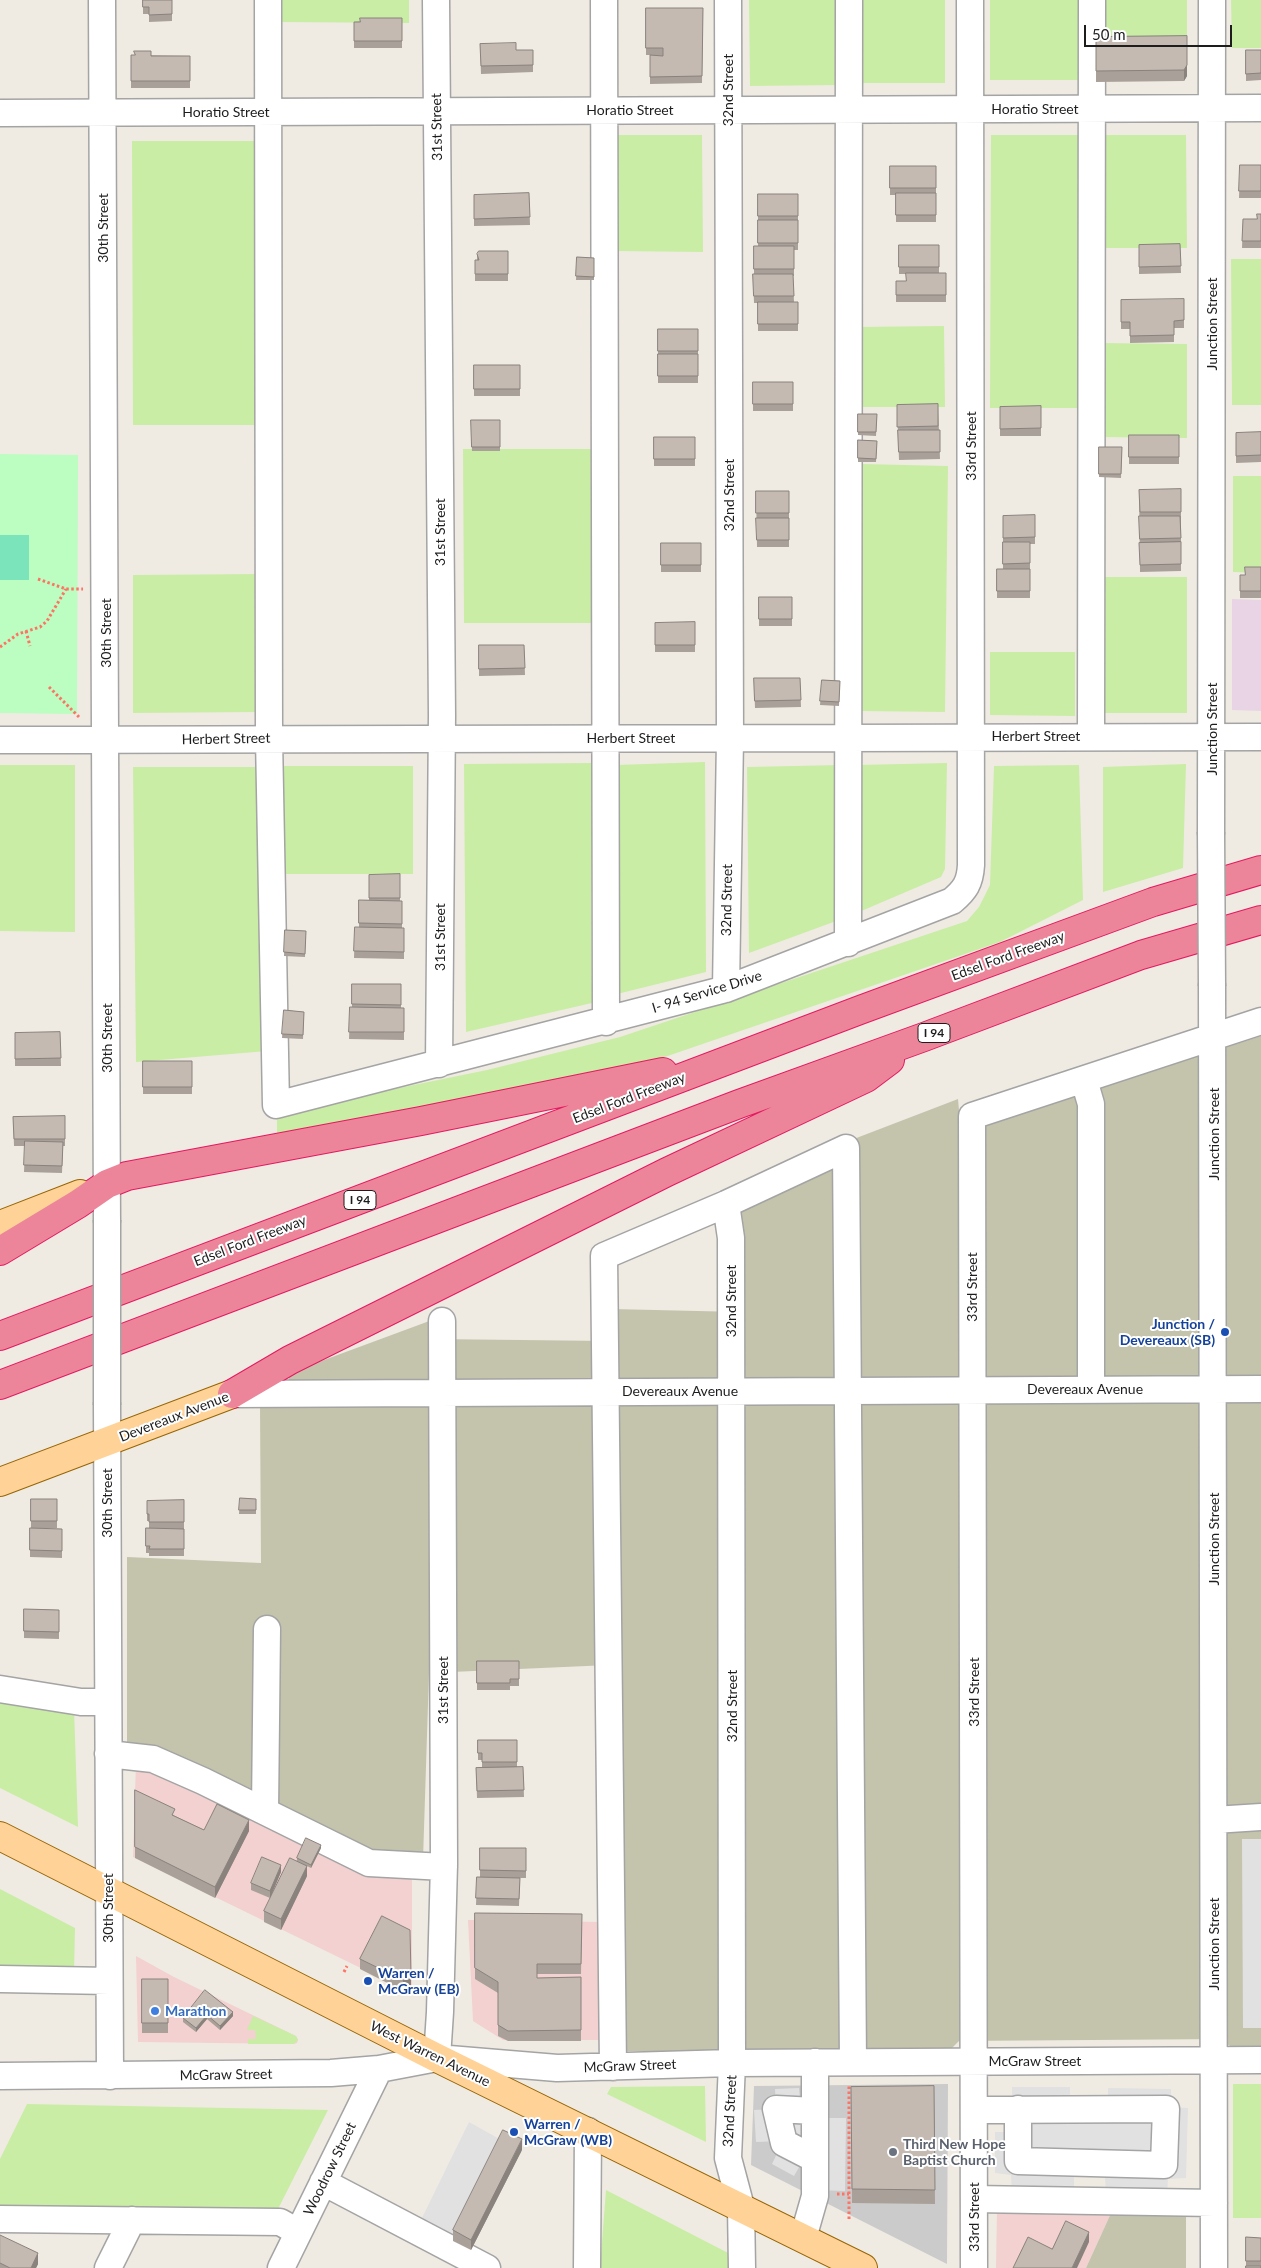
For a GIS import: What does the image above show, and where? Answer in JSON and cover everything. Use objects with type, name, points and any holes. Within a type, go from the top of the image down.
[{"type":"highway","name":"Edsel Ford Freeway","points":[[0,1336],[860,1010],[1144,906],[1261,870]]},
{"type":"highway","name":"I 94","points":[[0,1385],[738,1104],[924,1037],[1141,955],[1261,920]]},
{"type":"highway","points":[[232,1394],[316,1347],[668,1172],[866,1078],[924,1037]]},
{"type":"highway","points":[[0,1250],[78,1204],[107,1184],[130,1175],[421,1121],[654,1073],[720,1064]]},
{"type":"main road","points":[[0,1224],[107,1184]]},
{"type":"main road","name":"Devereaux Avenue","points":[[0,1482],[232,1394]]},
{"type":"main road","name":"West Warren Avenue","points":[[0,1836],[437,2058],[862,2268]]},
{"type":"street","name":"30th Street","points":[[102,0],[107,740],[108,1890],[110,2076]]},
{"type":"street","points":[[268,0],[269,738]]},
{"type":"street","name":"31st Street","points":[[436,0],[442,739],[439,1064]]},
{"type":"street","points":[[604,0],[606,1022]]},
{"type":"street","name":"32nd Street","points":[[726,989],[730,738],[728,0]]},
{"type":"street","points":[[848,942],[849,0]]},
{"type":"street","name":"33rd Street","points":[[964,891],[970,879],[971,865],[970,0]]},
{"type":"street","points":[[1091,736],[1092,0]]},
{"type":"street","name":"Junction Street","points":[[1212,0],[1213,736],[1211,832],[1214,1036],[1214,2268]]},
{"type":"street","name":"Horatio Street","points":[[0,113],[1261,108]]},
{"type":"street","name":"Herbert Street","points":[[0,740],[971,736],[1261,737]]},
{"type":"street","name":"I- 94 Service Drive","points":[[269,738],[276,1105],[606,1022],[726,989],[952,902],[964,891]]},
{"type":"street","points":[[1091,1389],[1091,1104],[1084,1080],[1261,1021]]},
{"type":"street","name":"33rd Street","points":[[974,2268],[972,1116],[1084,1080]]},
{"type":"street","points":[[612,2067],[604,1256],[726,1204],[846,1148],[851,2071]]},
{"type":"street","name":"32nd Street","points":[[726,1204],[731,1238],[732,2063],[728,2158],[741,2207],[742,2268]]},
{"type":"street","name":"31st Street","points":[[437,2058],[444,1867],[442,1321]]},
{"type":"street","name":"Devereaux Avenue","points":[[232,1394],[1261,1389]]},
{"type":"street","points":[[265,1811],[267,1629]]},
{"type":"street","points":[[0,1689],[81,1702],[108,1702]]},
{"type":"street","points":[[108,1754],[153,1759],[265,1811],[369,1863],[444,1867]]},
{"type":"street","points":[[1214,1820],[1261,1817]]},
{"type":"street","points":[[0,1979],[109,1981]]},
{"type":"street","name":"McGraw Street","points":[[0,2076],[321,2073],[379,2070],[437,2058],[557,2068],[816,2062],[851,2071],[974,2061],[1261,2060]]},
{"type":"street","points":[[803,2238],[815,2196],[816,2062]]},
{"type":"street","name":"Woodrow Street","points":[[281,2268],[379,2070]]},
{"type":"street","points":[[815,2110],[776,2109],[784,2143],[815,2159]]},
{"type":"street","points":[[974,2110],[1018,2109],[1166,2109],[1164,2165],[1018,2161],[1018,2109]]},
{"type":"street","points":[[587,2268],[588,2131]]},
{"type":"street","points":[[323,2182],[471,2265]]},
{"type":"street","points":[[974,2199],[1214,2203]]},
{"type":"street","points":[[0,2219],[280,2222],[298,2232]]},
{"type":"street","points":[[108,2268],[132,2220]]},
{"type":"path","points":[[38,579],[66,589],[106,589]]},
{"type":"path","points":[[0,647],[9,639],[40,626],[47,621],[66,589]]},
{"type":"path","points":[[26,631],[30,646]]},
{"type":"path","points":[[49,688],[79,718]]},
{"type":"path","points":[[344,1972],[347,1966]]},
{"type":"path","points":[[849,2219],[851,2071]]},
{"type":"shaded area","points":[[1232,599],[1261,600],[1261,711],[1232,710]]},
{"type":"shaded area","points":[[1261,1036],[1261,2047],[1232,2047],[1227,2044],[1225,2039],[959,2041],[951,2049],[897,2051],[615,2051],[609,1665],[429,1673],[423,1860],[371,1858],[127,1746],[127,1557],[261,1563],[260,1405],[289,1404],[289,1373],[432,1320],[432,1339],[609,1341],[612,1309],[740,1312],[734,1185],[958,1099],[961,1132]]},
{"type":"shaded area","points":[[136,1762],[412,1872],[412,1993],[133,1857]]},
{"type":"shaded area","points":[[1242,1839],[1261,1839],[1261,2028],[1243,2028]]},
{"type":"shaded area","points":[[468,1920],[604,1922],[606,2040],[503,2040],[473,2021]]},
{"type":"shaded area","points":[[136,1956],[174,1977],[296,2036],[297,2043],[138,2042]]},
{"type":"shaded area","points":[[948,2084],[947,2264],[751,2165],[754,2086]]},
{"type":"shaded area","points":[[1012,2087],[1070,2087],[1070,2109],[1108,2104],[1108,2088],[1171,2089],[1171,2107],[1188,2108],[1186,2178],[1168,2179],[1167,2196],[1106,2193],[1105,2178],[1077,2174],[1074,2176],[1074,2192],[1012,2192],[1011,2175],[995,2173],[995,2132],[1017,2132],[1012,2109]]},
{"type":"shaded area","points":[[799,2088],[801,2111],[815,2118],[846,2118],[845,2191],[815,2190],[806,2155],[794,2176],[772,2164],[783,2141],[756,2142],[754,2110],[776,2109],[775,2089]]},
{"type":"shaded area","points":[[469,2122],[503,2141],[453,2240],[420,2222]]},
{"type":"shaded area","points":[[997,2210],[1112,2211],[1086,2268],[996,2268]]},
{"type":"shaded area","points":[[1112,2211],[1186,2212],[1186,2268],[1086,2268]]},
{"type":"green space","points":[[276,0],[409,0],[409,23],[276,22]]},
{"type":"green space","points":[[749,0],[838,0],[839,85],[750,86]]},
{"type":"green space","points":[[855,0],[945,0],[945,83],[855,83]]},
{"type":"green space","points":[[990,0],[1078,0],[1078,80],[990,80]]},
{"type":"green space","points":[[1096,0],[1187,0],[1187,46],[1096,47]]},
{"type":"green space","points":[[1231,0],[1261,0],[1261,48],[1232,48]]},
{"type":"green space","points":[[611,135],[702,135],[703,252],[615,251]]},
{"type":"green space","points":[[991,135],[1078,135],[1077,408],[990,408]]},
{"type":"green space","points":[[1098,135],[1186,135],[1187,248],[1099,248]]},
{"type":"green space","points":[[132,141],[260,141],[260,425],[133,425]]},
{"type":"green space","points":[[1231,259],[1261,259],[1261,405],[1232,405]]},
{"type":"green space","points":[[944,326],[945,407],[857,407],[856,327]]},
{"type":"green space","points":[[1099,343],[1187,344],[1187,438],[1099,437]]},
{"type":"green space","points":[[463,449],[592,449],[593,623],[464,623]]},
{"type":"green space","points":[[0,454],[78,455],[77,714],[0,713]]},
{"type":"green space","points":[[862,464],[948,466],[945,712],[859,711]]},
{"type":"green space","points":[[1233,476],[1261,476],[1261,573],[1233,572]]},
{"type":"green space","points":[[0,535],[29,535],[29,580],[0,580]]},
{"type":"green space","points":[[261,574],[259,712],[133,713],[133,575]]},
{"type":"green space","points":[[1098,577],[1187,577],[1187,713],[1098,713]]},
{"type":"green space","points":[[990,652],[1075,652],[1075,716],[990,715]]},
{"type":"green space","points":[[705,762],[706,972],[613,995],[616,765]]},
{"type":"green space","points":[[593,763],[592,1003],[466,1032],[464,764]]},
{"type":"green space","points":[[947,763],[945,869],[941,877],[859,912],[857,765]]},
{"type":"green space","points":[[1186,764],[1183,868],[1103,892],[1103,767]]},
{"type":"green space","points":[[0,765],[75,765],[75,932],[0,931]]},
{"type":"green space","points":[[841,765],[839,920],[749,953],[747,767]]},
{"type":"green space","points":[[1079,765],[1083,900],[1000,942],[653,1061],[489,1097],[277,1133],[277,1113],[487,1070],[620,1037],[967,921],[979,907],[990,885],[994,766]]},
{"type":"green space","points":[[276,766],[413,766],[413,874],[276,874]]},
{"type":"green space","points":[[133,767],[263,767],[267,1051],[136,1062]]},
{"type":"green space","points":[[0,1695],[74,1708],[78,1827],[0,1788]]},
{"type":"green space","points":[[0,1889],[75,1928],[74,1973],[0,1974]]},
{"type":"green space","points":[[253,2016],[296,2036],[298,2040],[294,2044],[248,2044],[248,2039],[256,2039],[255,2030],[247,2030]]},
{"type":"green space","points":[[1233,2084],[1261,2084],[1261,2218],[1233,2218]]},
{"type":"green space","points":[[705,2086],[706,2142],[607,2094],[611,2087]]},
{"type":"green space","points":[[27,2104],[328,2110],[277,2211],[0,2210],[0,2159]]},
{"type":"green space","points":[[606,2190],[734,2256],[734,2268],[600,2268]]},
{"type":"building","points":[[143,0],[172,0],[172,14],[149,15],[149,7],[143,7]]},
{"type":"building","points":[[646,8],[703,8],[702,76],[650,77],[650,55],[663,56],[663,48],[646,48]]},
{"type":"building","points":[[360,18],[402,18],[402,41],[354,41],[354,22],[360,22]]},
{"type":"building","points":[[1187,36],[1187,65],[1184,70],[1096,71],[1096,37]]},
{"type":"building","points":[[516,43],[516,50],[533,50],[533,65],[481,66],[480,44]]},
{"type":"building","points":[[1246,50],[1261,50],[1261,73],[1246,74]]},
{"type":"building","points":[[134,51],[151,51],[151,56],[190,56],[190,81],[131,81],[131,55],[135,55]]},
{"type":"building","points":[[1240,165],[1261,165],[1261,191],[1239,191]]},
{"type":"building","points":[[890,166],[936,166],[936,188],[890,188]]},
{"type":"building","points":[[529,193],[530,217],[474,219],[474,195]]},
{"type":"building","points":[[896,193],[936,193],[936,215],[896,215]]},
{"type":"building","points":[[758,194],[798,194],[798,216],[758,216]]},
{"type":"building","points":[[1257,214],[1261,214],[1261,241],[1242,241],[1243,219],[1257,219]]},
{"type":"building","points":[[758,220],[798,220],[798,243],[758,243]]},
{"type":"building","points":[[1180,244],[1181,266],[1139,267],[1139,245]]},
{"type":"building","points":[[899,245],[939,245],[939,267],[899,267]]},
{"type":"building","points":[[754,246],[794,246],[794,269],[754,269]]},
{"type":"building","points":[[479,251],[508,251],[508,274],[475,274],[475,260],[479,260],[477,254]]},
{"type":"building","points":[[577,257],[594,258],[594,277],[576,276]]},
{"type":"building","points":[[906,273],[946,273],[946,295],[896,295],[896,281],[906,281]]},
{"type":"building","points":[[753,274],[793,274],[794,296],[754,296]]},
{"type":"building","points":[[1184,299],[1184,320],[1174,321],[1174,335],[1130,336],[1130,322],[1121,322],[1121,300]]},
{"type":"building","points":[[758,302],[798,302],[798,324],[758,324]]},
{"type":"building","points":[[658,329],[698,329],[698,351],[658,351]]},
{"type":"building","points":[[658,354],[698,354],[698,376],[658,376]]},
{"type":"building","points":[[474,365],[520,365],[520,389],[474,389]]},
{"type":"building","points":[[753,382],[793,382],[793,404],[753,404]]},
{"type":"building","points":[[938,404],[938,426],[897,427],[897,405]]},
{"type":"building","points":[[1041,406],[1041,428],[1000,429],[1000,407]]},
{"type":"building","points":[[858,414],[877,414],[876,432],[858,432]]},
{"type":"building","points":[[471,420],[500,420],[500,447],[472,447]]},
{"type":"building","points":[[898,430],[940,430],[940,452],[899,452]]},
{"type":"building","points":[[1261,432],[1261,455],[1236,456],[1236,433]]},
{"type":"building","points":[[1129,435],[1179,435],[1179,457],[1129,457]]},
{"type":"building","points":[[654,437],[695,437],[695,459],[654,459]]},
{"type":"building","points":[[858,440],[877,441],[876,459],[858,458]]},
{"type":"building","points":[[1099,447],[1122,447],[1121,474],[1099,474]]},
{"type":"building","points":[[1181,489],[1181,512],[1140,512],[1139,490]]},
{"type":"building","points":[[756,491],[789,491],[789,513],[756,513]]},
{"type":"building","points":[[1035,515],[1035,537],[1003,538],[1003,516]]},
{"type":"building","points":[[1139,516],[1180,516],[1181,538],[1140,539]]},
{"type":"building","points":[[756,518],[789,518],[789,540],[757,540]]},
{"type":"building","points":[[1003,542],[1030,542],[1030,563],[1003,564]]},
{"type":"building","points":[[1181,542],[1181,564],[1140,565],[1139,543]]},
{"type":"building","points":[[661,543],[701,543],[701,565],[661,565]]},
{"type":"building","points":[[1245,567],[1261,567],[1261,591],[1240,591],[1240,575],[1245,575]]},
{"type":"building","points":[[997,569],[1030,569],[1030,591],[997,591]]},
{"type":"building","points":[[759,597],[792,597],[792,619],[759,619]]},
{"type":"building","points":[[695,622],[695,645],[655,645],[655,623]]},
{"type":"building","points":[[479,645],[524,645],[525,668],[479,669]]},
{"type":"building","points":[[754,678],[800,678],[801,700],[755,701]]},
{"type":"building","points":[[822,680],[840,681],[839,702],[820,701]]},
{"type":"building","points":[[400,874],[400,898],[369,898],[369,875]]},
{"type":"building","points":[[359,900],[402,901],[402,924],[359,923]]},
{"type":"building","points":[[355,927],[404,928],[404,952],[354,951]]},
{"type":"building","points":[[285,930],[306,931],[305,954],[284,952]]},
{"type":"building","points":[[352,984],[401,984],[401,1005],[352,1004]]},
{"type":"building","points":[[350,1007],[404,1008],[404,1032],[349,1032]]},
{"type":"building","points":[[284,1010],[304,1012],[303,1035],[282,1034]]},
{"type":"building","points":[[60,1032],[61,1058],[15,1059],[15,1033]]},
{"type":"building","points":[[143,1061],[192,1061],[192,1087],[143,1087]]},
{"type":"building","points":[[65,1116],[65,1139],[14,1139],[13,1117]]},
{"type":"building","points":[[25,1141],[63,1142],[62,1166],[24,1165]]},
{"type":"building","points":[[240,1498],[256,1499],[256,1510],[239,1510]]},
{"type":"building","points":[[31,1499],[57,1499],[57,1521],[31,1521]]},
{"type":"building","points":[[184,1500],[184,1522],[149,1522],[147,1501]]},
{"type":"building","points":[[30,1528],[62,1529],[62,1551],[30,1550]]},
{"type":"building","points":[[146,1528],[184,1529],[184,1549],[149,1549],[150,1546],[146,1546]]},
{"type":"building","points":[[24,1609],[59,1610],[59,1632],[24,1631]]},
{"type":"building","points":[[477,1661],[519,1661],[519,1679],[510,1679],[510,1683],[477,1683]]},
{"type":"building","points":[[478,1740],[517,1740],[517,1762],[482,1762],[482,1753],[478,1753]]},
{"type":"building","points":[[523,1767],[524,1790],[477,1791],[476,1768]]},
{"type":"building","points":[[135,1790],[175,1809],[172,1815],[204,1830],[217,1804],[249,1820],[215,1887],[135,1847]]},
{"type":"building","points":[[306,1838],[321,1845],[311,1865],[297,1858]]},
{"type":"building","points":[[480,1848],[526,1848],[526,1871],[480,1870]]},
{"type":"building","points":[[262,1857],[281,1865],[270,1891],[251,1883]]},
{"type":"building","points":[[290,1858],[307,1866],[281,1919],[264,1911]]},
{"type":"building","points":[[477,1877],[520,1878],[519,1899],[476,1898]]},
{"type":"building","points":[[475,1913],[582,1914],[581,1964],[537,1964],[537,1978],[581,1977],[581,2030],[508,2031],[498,2025],[498,1982],[475,1968]]},
{"type":"building","points":[[382,1916],[410,1930],[411,1976],[403,1980],[360,1959]]},
{"type":"building","name":"Marathon","points":[[142,1979],[168,1979],[168,2023],[142,2023]]},
{"type":"building","points":[[205,1990],[233,2012],[220,2026],[207,2015],[196,2028],[183,2018]]},
{"type":"building","name":"Third New Hope Baptist Church","points":[[934,2086],[935,2190],[852,2189],[851,2087]]},
{"type":"building","points":[[503,2130],[522,2139],[471,2240],[453,2230]]},
{"type":"building","points":[[1066,2221],[1089,2232],[1072,2268],[1013,2268],[1028,2237],[1052,2249]]},
{"type":"building","points":[[0,2235],[38,2253],[31,2268],[10,2268],[0,2263]]},
{"type":"building","points":[[1246,2237],[1261,2238],[1261,2261],[1246,2261]]},
{"type":"building","points":[[1246,2266],[1261,2266],[1261,2268],[1246,2268]]},
{"type":"place","name":"Junction / Devereaux (SB)","points":[[1225,1332]]},
{"type":"place","name":"Warren / McGraw (EB)","points":[[368,1981]]},
{"type":"place","name":"Marathon","points":[[155,2011]]},
{"type":"place","name":"Warren / McGraw (WB)","points":[[514,2132]]},
{"type":"place","name":"Third New Hope Baptist Church","points":[[893,2152]]}]
